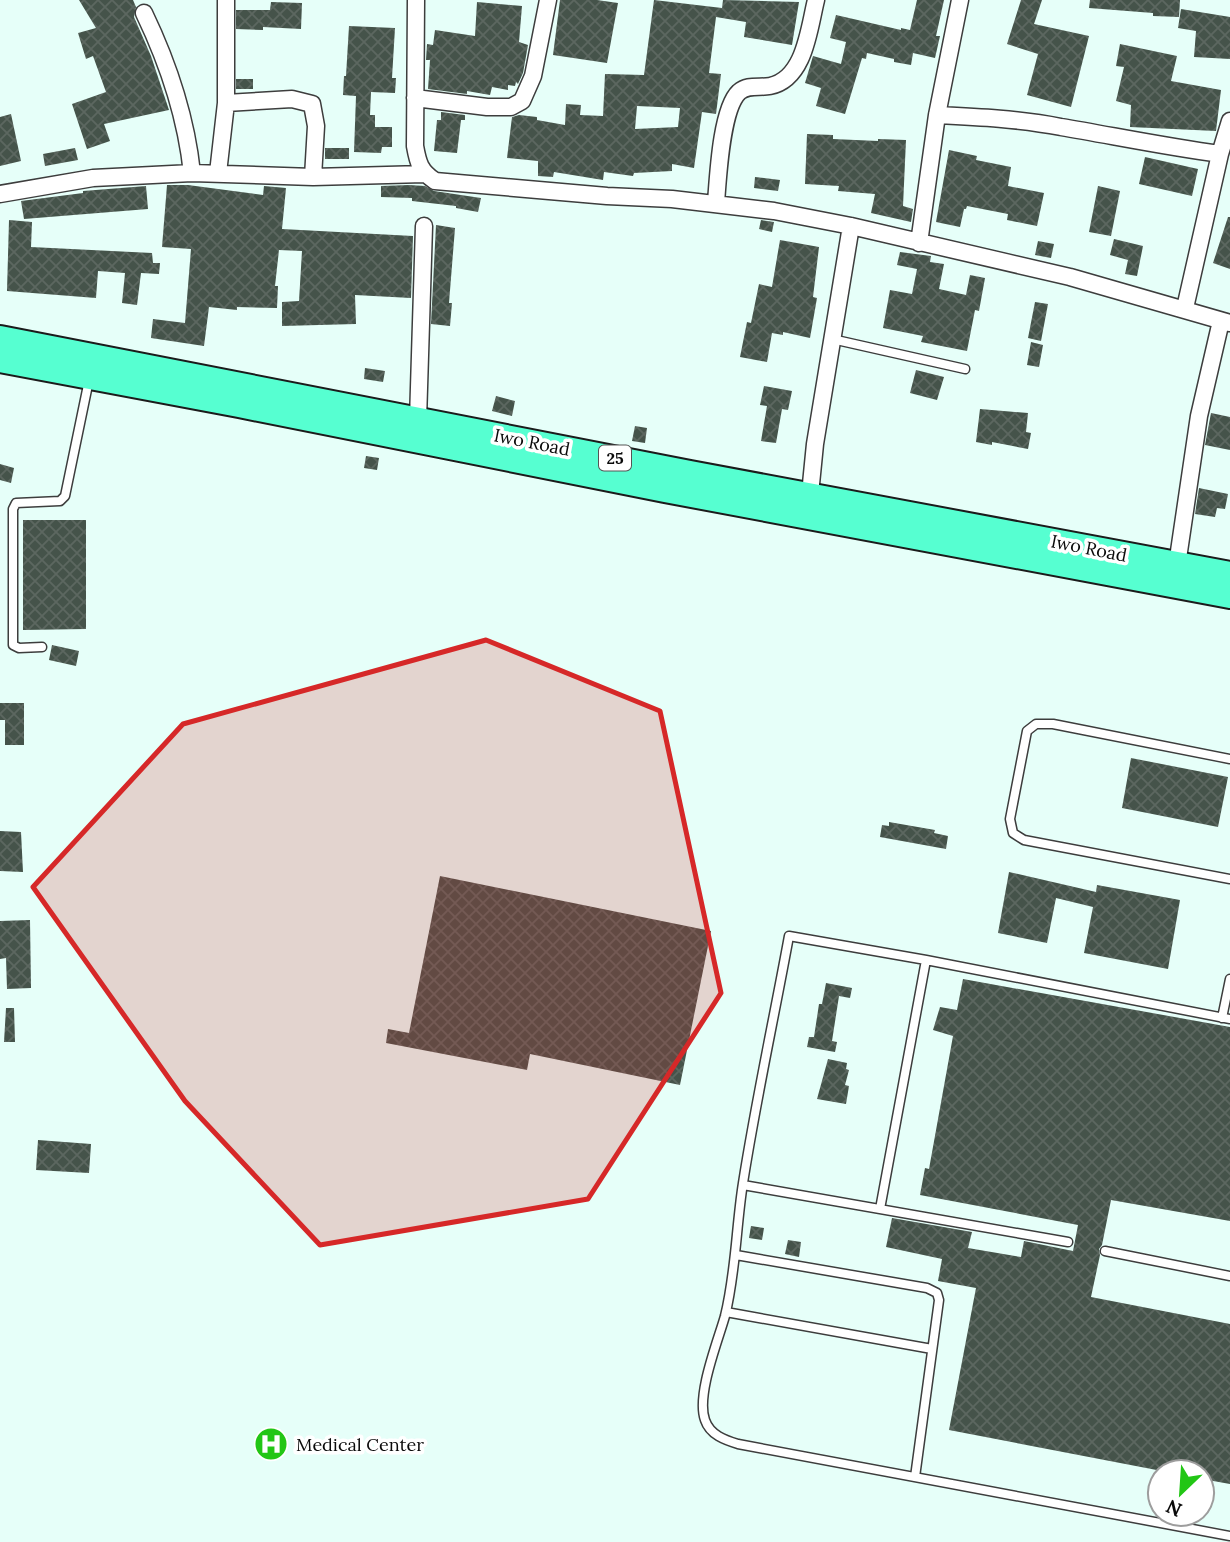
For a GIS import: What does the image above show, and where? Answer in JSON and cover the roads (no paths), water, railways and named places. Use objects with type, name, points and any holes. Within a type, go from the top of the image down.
[{"type":"main road","name":"Iwo Road","points":[[0,338],[418,420],[766,498],[1230,596]]},
{"type":"main road","name":"Iwo Road","points":[[0,360],[766,498],[810,494],[1230,574]]},
{"type":"street","points":[[218,173],[226,103],[226,0]]},
{"type":"street","points":[[416,0],[415,146],[419,167],[435,181],[716,203],[774,211],[851,226],[1070,277],[1226,322],[1199,416],[1177,565]]},
{"type":"street","points":[[415,98],[487,107],[511,107],[522,101],[533,76],[548,0]]},
{"type":"street","points":[[716,203],[721,142],[735,98],[740,91],[751,86],[770,86],[784,81],[794,71],[806,45],[816,0]]},
{"type":"street","points":[[919,243],[937,115],[960,0]]},
{"type":"street","points":[[144,13],[163,53],[176,90],[188,138],[192,173]]},
{"type":"street","points":[[226,103],[292,99],[312,104],[316,126],[313,177]]},
{"type":"street","points":[[937,115],[1059,126],[1170,148],[1220,154]]},
{"type":"street","points":[[1185,308],[1230,121]]},
{"type":"street","points":[[0,194],[93,178],[192,173],[313,177],[424,174]]},
{"type":"street","points":[[418,420],[424,226]]},
{"type":"street","points":[[810,494],[815,444],[851,226]]},
{"type":"lane","points":[[832,339],[965,369]]},
{"type":"lane","points":[[42,647],[19,648],[13,645],[13,509],[16,503],[60,501],[65,496],[90,377]]},
{"type":"lane","points":[[1230,759],[1053,724],[1037,724],[1027,731],[1010,819],[1013,833],[1024,840],[1230,879]]},
{"type":"lane","points":[[1230,979],[1226,1018],[789,936],[743,1185],[736,1255],[726,1312],[704,1393],[705,1420],[714,1433],[738,1444],[1230,1536]]},
{"type":"lane","points":[[880,1209],[926,960]]},
{"type":"lane","points":[[743,1185],[1068,1242]]},
{"type":"lane","points":[[1105,1251],[1230,1276]]},
{"type":"lane","points":[[736,1255],[931,1289],[937,1293],[939,1300],[915,1477]]},
{"type":"lane","points":[[726,1312],[932,1349]]},
{"type":"place","name":"Medical Center","points":[[271,1444]]}]
